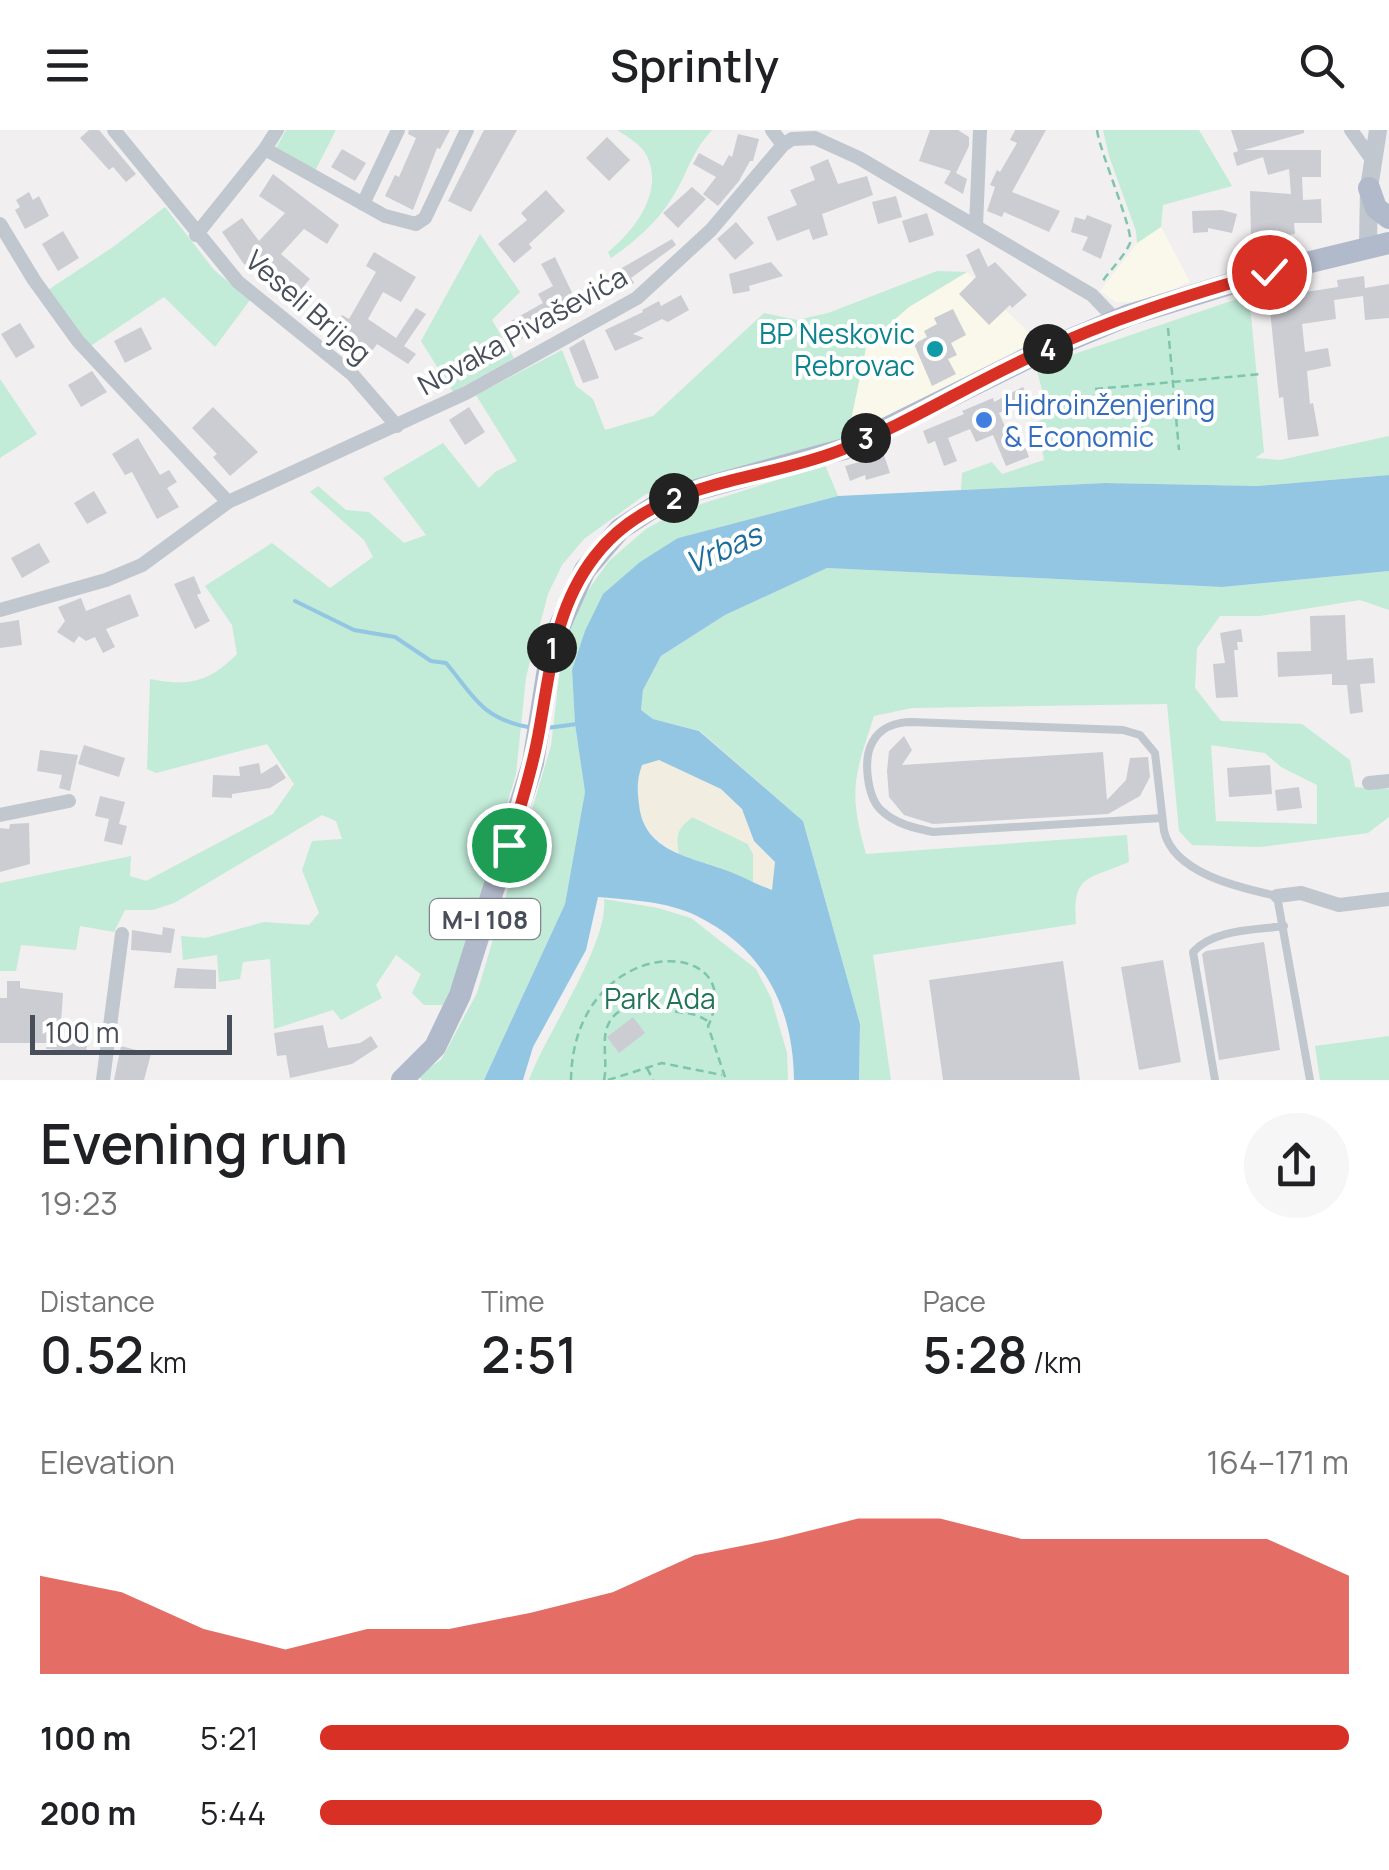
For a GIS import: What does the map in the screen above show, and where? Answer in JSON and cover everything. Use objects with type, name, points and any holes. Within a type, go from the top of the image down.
[{"type":"main road","points":[[1369,188],[1372,202],[1389,218]]},
{"type":"main road","name":"M-I 108","points":[[402,1080],[435,1046],[460,995],[509,845],[537,743],[550,656],[567,605],[594,556],[631,520],[685,494],[844,449],[1036,354],[1117,320],[1238,280],[1379,245]]},
{"type":"street","name":"Veseli Brijeg","points":[[114,130],[238,282],[352,374],[397,426]]},
{"type":"street","points":[[196,234],[266,149],[276,130]]},
{"type":"street","points":[[363,204],[398,130]]},
{"type":"street","points":[[266,149],[363,204],[404,223],[421,222],[467,130]]},
{"type":"street","points":[[772,130],[783,146],[800,138],[822,140],[859,158],[1092,295],[1117,320]]},
{"type":"street","points":[[976,226],[980,130]]},
{"type":"street","points":[[1351,130],[1373,161]]},
{"type":"street","points":[[1378,130],[1369,188],[1379,245]]},
{"type":"street","name":"Novaka Pivaševića","points":[[0,610],[128,572],[228,502],[397,426],[638,298],[702,240],[783,146]]},
{"type":"street","points":[[0,224],[78,342],[228,502]]},
{"type":"street","points":[[1369,783],[1389,782]]},
{"type":"street","points":[[0,815],[69,801]]},
{"type":"street","points":[[1277,896],[1301,892],[1339,905],[1389,898]]},
{"type":"street","points":[[103,1080],[122,934]]},
{"type":"lane","points":[[1162,818],[933,832],[905,826],[880,810],[870,793],[868,765],[872,743],[890,725],[901,722],[1123,730],[1140,735],[1155,753],[1162,818],[1164,837],[1188,864],[1224,881],[1277,896],[1310,1080]]},
{"type":"lane","points":[[1214,1080],[1193,952],[1221,936],[1284,926]]},
{"type":"path","points":[[1092,295],[1127,249],[1132,234],[1106,169],[1096,130]]},
{"type":"path","points":[[1168,328],[1179,450]]},
{"type":"path","points":[[1095,389],[1262,374]]},
{"type":"path","points":[[570,1080],[571,1054],[582,1021],[601,991],[636,966],[668,959],[703,971],[717,992],[710,1038],[724,1077]]},
{"type":"path","points":[[710,1022],[690,1011],[674,1012],[652,1004],[618,1014],[609,1022],[606,1035],[606,1080],[662,1062],[724,1077]]},
{"type":"path","points":[[646,1066],[653,1080]]},
{"type":"shaded area","points":[[1161,227],[1190,282],[1149,299],[1130,302],[1116,302],[1100,291],[1137,243]]},
{"type":"shaded area","points":[[967,272],[1036,340],[847,439],[867,343],[909,307]]},
{"type":"green space","points":[[286,130],[336,130],[315,171],[276,148]]},
{"type":"green space","points":[[617,130],[712,130],[659,216],[611,258],[608,252],[637,221],[652,183],[647,156]]},
{"type":"green space","points":[[1103,130],[1199,130],[1232,186],[1163,205],[1161,227],[1137,243]]},
{"type":"green space","points":[[165,207],[214,270],[250,300],[215,347],[164,297],[89,347],[48,290]]},
{"type":"green space","points":[[480,234],[520,292],[492,320],[514,358],[453,392],[421,341]]},
{"type":"green space","points":[[937,271],[967,272],[909,307],[867,343],[847,439],[646,494],[584,539],[562,565],[548,594],[526,677],[516,774],[454,981],[443,1005],[424,1005],[412,993],[421,974],[396,955],[376,985],[382,998],[341,1020],[333,1010],[274,1029],[270,959],[243,962],[240,979],[219,982],[217,955],[183,960],[181,936],[205,938],[264,922],[309,925],[319,913],[302,870],[312,841],[342,839],[336,821],[322,815],[174,903],[153,910],[125,910],[114,932],[80,926],[76,950],[21,945],[16,971],[0,971],[0,883],[131,856],[130,876],[146,881],[273,814],[294,784],[267,744],[156,773],[147,769],[150,679],[198,680],[217,671],[237,654],[232,625],[205,586],[272,543],[330,588],[373,557],[364,540],[310,492],[318,486],[346,510],[369,512],[404,543],[426,535],[383,478],[443,443],[479,488],[495,472],[517,461],[476,395],[562,350],[576,386],[593,399],[605,430],[653,416],[764,313],[797,320],[828,313]]},
{"type":"green space","points":[[1249,295],[1264,452],[1255,458],[1280,460],[1389,436],[1389,475],[1257,486],[1105,483],[961,490],[962,473],[992,462],[1002,474],[1044,460],[1037,422],[1049,416],[1036,367]]},
{"type":"green space","points":[[0,379],[37,434],[0,458]]},
{"type":"green space","points":[[825,465],[838,496],[678,538],[572,670],[585,792],[565,904],[484,1080],[422,1080],[418,1075],[441,1060],[477,993],[551,746],[561,659],[572,617],[589,589],[609,561],[646,529],[679,511]]},
{"type":"green space","points":[[827,568],[1222,587],[1389,571],[1389,610],[1360,600],[1260,616],[1220,616],[1197,648],[1195,688],[1221,721],[1302,724],[1350,760],[1355,787],[1389,789],[1389,817],[1368,833],[1260,847],[1192,845],[1179,831],[1167,704],[912,708],[874,716],[855,799],[866,854],[1127,835],[1129,862],[1085,881],[1077,896],[1076,924],[873,955],[891,1080],[859,1080],[860,1024],[803,821],[700,731],[653,719],[641,710],[643,690],[661,656],[725,615]],"holes":[[[1211,745],[1265,753],[1281,767],[1317,785],[1317,824],[1216,821]]]},
{"type":"green space","points":[[692,817],[748,844],[753,854],[753,883],[679,855],[675,834]]},
{"type":"green space","name":"Park Ada","points":[[604,899],[691,918],[756,969],[771,998],[787,1053],[788,1080],[529,1080],[597,940]]},
{"type":"green space","points":[[1389,1036],[1389,1080],[1320,1080],[1315,1046]]},
{"type":"sand","points":[[659,760],[721,789],[742,809],[754,841],[775,863],[772,891],[753,883],[753,854],[748,844],[693,817],[678,833],[679,855],[656,838],[641,818],[636,794],[642,765]]},
{"type":"water","name":"Vrbas","points":[[1389,475],[1389,571],[1222,587],[827,568],[725,615],[661,656],[643,690],[641,710],[653,719],[699,731],[803,821],[860,1024],[859,1080],[794,1080],[781,1005],[757,963],[720,930],[673,907],[598,897],[586,950],[533,1047],[523,1080],[484,1080],[565,904],[585,792],[572,670],[603,594],[640,562],[678,538],[838,496],[1105,483],[1257,486]],"holes":[[[659,760],[721,789],[742,809],[754,841],[775,862],[772,890],[668,848],[648,831],[642,819],[638,789],[642,765]]]},
{"type":"building","points":[[89,130],[99,130],[136,174],[126,182],[113,167],[109,170],[80,138]]},
{"type":"building","points":[[409,130],[450,130],[440,149],[437,148],[413,210],[385,196],[395,175],[399,177],[416,138],[408,134]]},
{"type":"building","points":[[484,130],[517,130],[471,212],[448,201]]},
{"type":"building","points":[[930,130],[958,130],[969,137],[969,146],[956,173],[967,179],[963,194],[944,183],[951,171],[919,161]]},
{"type":"building","points":[[1015,130],[1046,130],[1012,192],[1060,211],[1049,232],[1004,212],[1002,217],[987,211],[995,187],[990,185],[1017,143],[1010,140]]},
{"type":"building","points":[[1231,130],[1304,130],[1244,150],[1321,150],[1321,177],[1302,177],[1303,200],[1321,199],[1322,223],[1294,223],[1295,234],[1251,239],[1250,191],[1291,194],[1289,169],[1268,175],[1263,157],[1237,166],[1233,153],[1238,151]]},
{"type":"building","points":[[738,134],[759,139],[753,161],[718,206],[703,194],[716,177],[693,164],[699,153],[723,166],[729,155],[732,157]]},
{"type":"building","points":[[607,137],[630,160],[609,181],[586,158]]},
{"type":"building","points":[[342,149],[366,163],[355,181],[331,167]]},
{"type":"building","points":[[828,159],[838,184],[867,176],[873,195],[822,214],[828,235],[813,240],[809,229],[777,241],[767,217],[797,205],[790,190],[815,180],[810,167]]},
{"type":"building","points":[[273,174],[339,225],[327,244],[304,229],[281,254],[310,279],[291,301],[243,263],[222,232],[242,218],[259,241],[285,213],[259,196]]},
{"type":"building","points":[[692,187],[706,199],[678,228],[663,213]]},
{"type":"building","points":[[546,190],[565,211],[514,263],[498,244],[527,220],[521,213]]},
{"type":"building","points":[[29,192],[33,200],[39,196],[49,216],[25,229],[15,210],[20,207],[16,200]]},
{"type":"building","points":[[896,196],[902,217],[878,224],[872,202]]},
{"type":"building","points":[[1192,211],[1237,214],[1232,233],[1208,228],[1208,232],[1193,233]]},
{"type":"building","points":[[927,213],[934,235],[909,243],[902,221]]},
{"type":"building","points":[[1087,215],[1112,225],[1101,259],[1082,250],[1088,237],[1071,232],[1075,217],[1085,220]]},
{"type":"building","points":[[736,222],[754,243],[735,260],[717,239]]},
{"type":"building","points":[[63,231],[79,258],[58,271],[42,244]]},
{"type":"building","points":[[672,239],[676,245],[631,278],[634,283],[618,293],[608,276]]},
{"type":"building","points":[[979,248],[988,267],[995,262],[1027,295],[989,325],[959,294],[976,277],[966,255]]},
{"type":"building","points":[[374,252],[416,277],[401,302],[383,292],[368,319],[396,338],[416,308],[426,314],[404,346],[416,354],[408,364],[377,344],[372,351],[351,337],[350,341],[333,332],[342,315],[349,319],[376,272],[366,266]]},
{"type":"building","points":[[555,257],[575,299],[536,320],[540,328],[521,339],[511,321],[543,303],[538,294],[553,286],[541,264]]},
{"type":"building","points":[[771,262],[783,276],[733,294],[729,274]]},
{"type":"building","points":[[1364,276],[1365,288],[1389,284],[1389,318],[1365,320],[1363,296],[1334,300],[1336,319],[1302,324],[1305,352],[1328,348],[1331,366],[1307,371],[1310,404],[1313,403],[1319,436],[1288,440],[1283,397],[1279,398],[1268,291],[1299,288],[1299,293],[1338,287],[1337,280]]},
{"type":"building","points":[[681,295],[689,310],[633,334],[644,338],[615,351],[605,330],[659,301],[661,306]]},
{"type":"building","name":"BP Neskovic Rebrovac","points":[[953,309],[966,335],[951,343],[957,355],[948,359],[956,374],[932,386],[914,344],[927,337],[924,331],[937,324],[934,318]]},
{"type":"building","points":[[20,323],[35,347],[16,358],[1,334]]},
{"type":"building","points":[[141,327],[152,349],[125,363],[114,341]]},
{"type":"building","points":[[584,339],[599,378],[583,383],[569,348]]},
{"type":"building","points":[[92,371],[107,392],[81,407],[68,385]]},
{"type":"building","points":[[1023,387],[1029,398],[999,413],[1008,433],[1018,429],[1029,457],[1006,466],[993,435],[976,442],[970,429],[948,438],[957,461],[944,466],[935,441],[928,444],[923,431]]},
{"type":"building","points":[[213,407],[258,452],[230,476],[213,457],[217,454],[192,428]]},
{"type":"building","points":[[469,407],[485,432],[465,445],[449,420]]},
{"type":"building","points":[[138,438],[160,475],[169,470],[177,482],[167,488],[179,507],[157,519],[132,472],[125,475],[112,454]]},
{"type":"building","points":[[884,455],[890,473],[850,481],[845,466]]},
{"type":"building","points":[[94,491],[107,513],[87,524],[74,503]]},
{"type":"building","points":[[39,543],[50,562],[22,578],[11,558]]},
{"type":"building","points":[[194,576],[201,593],[197,595],[210,621],[195,629],[174,584]]},
{"type":"building","points":[[130,594],[139,616],[106,629],[115,647],[103,653],[95,637],[86,641],[79,636],[74,643],[57,632],[65,621],[58,607],[81,598],[86,611]]},
{"type":"building","points":[[1345,615],[1347,660],[1373,658],[1375,683],[1360,684],[1363,712],[1350,714],[1347,685],[1332,685],[1332,674],[1278,677],[1277,652],[1311,651],[1310,616]]},
{"type":"building","points":[[19,620],[22,645],[0,648],[0,623]]},
{"type":"building","points":[[1241,629],[1243,642],[1237,642],[1238,650],[1234,650],[1238,697],[1216,698],[1213,664],[1225,663],[1220,633]]},
{"type":"building","points":[[904,736],[912,750],[902,765],[1103,752],[1107,800],[1126,780],[1130,758],[1148,757],[1150,777],[1140,796],[1108,814],[933,824],[904,815],[889,797],[889,751]]},
{"type":"building","points":[[84,745],[125,758],[119,777],[78,764]]},
{"type":"building","points":[[40,750],[78,755],[70,791],[59,788],[62,775],[37,771]]},
{"type":"building","points":[[259,763],[261,774],[277,764],[286,778],[270,788],[232,794],[232,798],[212,797],[213,775],[240,776],[239,767]]},
{"type":"building","points":[[1270,765],[1272,794],[1229,797],[1227,768]]},
{"type":"building","points":[[1299,787],[1302,808],[1277,811],[1275,790]]},
{"type":"building","points":[[100,796],[125,802],[119,824],[127,826],[122,845],[104,841],[109,819],[95,816]]},
{"type":"building","points":[[29,823],[30,864],[0,872],[0,828]]},
{"type":"building","points":[[163,927],[175,929],[171,953],[131,950],[132,930],[162,935]]},
{"type":"building","points":[[1264,942],[1280,1050],[1219,1060],[1202,954]]},
{"type":"building","points":[[1163,960],[1181,1062],[1139,1070],[1121,967]]},
{"type":"building","points":[[1063,961],[1080,1080],[943,1080],[929,980]]},
{"type":"building","points":[[177,968],[216,970],[216,989],[174,988]]},
{"type":"building","points":[[7,981],[20,981],[20,988],[63,993],[60,1039],[87,1046],[86,1052],[46,1049],[47,1043],[0,1043],[0,998],[7,998]]},
{"type":"building","points":[[633,1017],[645,1033],[619,1053],[607,1037]]},
{"type":"building","points":[[323,1025],[328,1048],[360,1043],[371,1036],[378,1047],[352,1064],[290,1078],[286,1055],[277,1056],[274,1033]]},
{"type":"building","points":[[121,1046],[151,1054],[144,1080],[114,1080]]},
{"type":"waterway","points":[[295,601],[354,630],[395,637],[431,661],[446,663],[489,711],[528,727]]},
{"type":"waterway","points":[[547,728],[577,724]]},
{"type":"place","name":"BP Neskovic Rebrovac","points":[[935,349]]},
{"type":"place","name":"Hidroinženjering & Economic","points":[[984,420]]},
{"type":"route","points":[[509,845],[532,763],[550,656],[562,618],[594,556],[631,520],[685,494],[844,449],[1036,354],[1129,316],[1269,272]]}]
